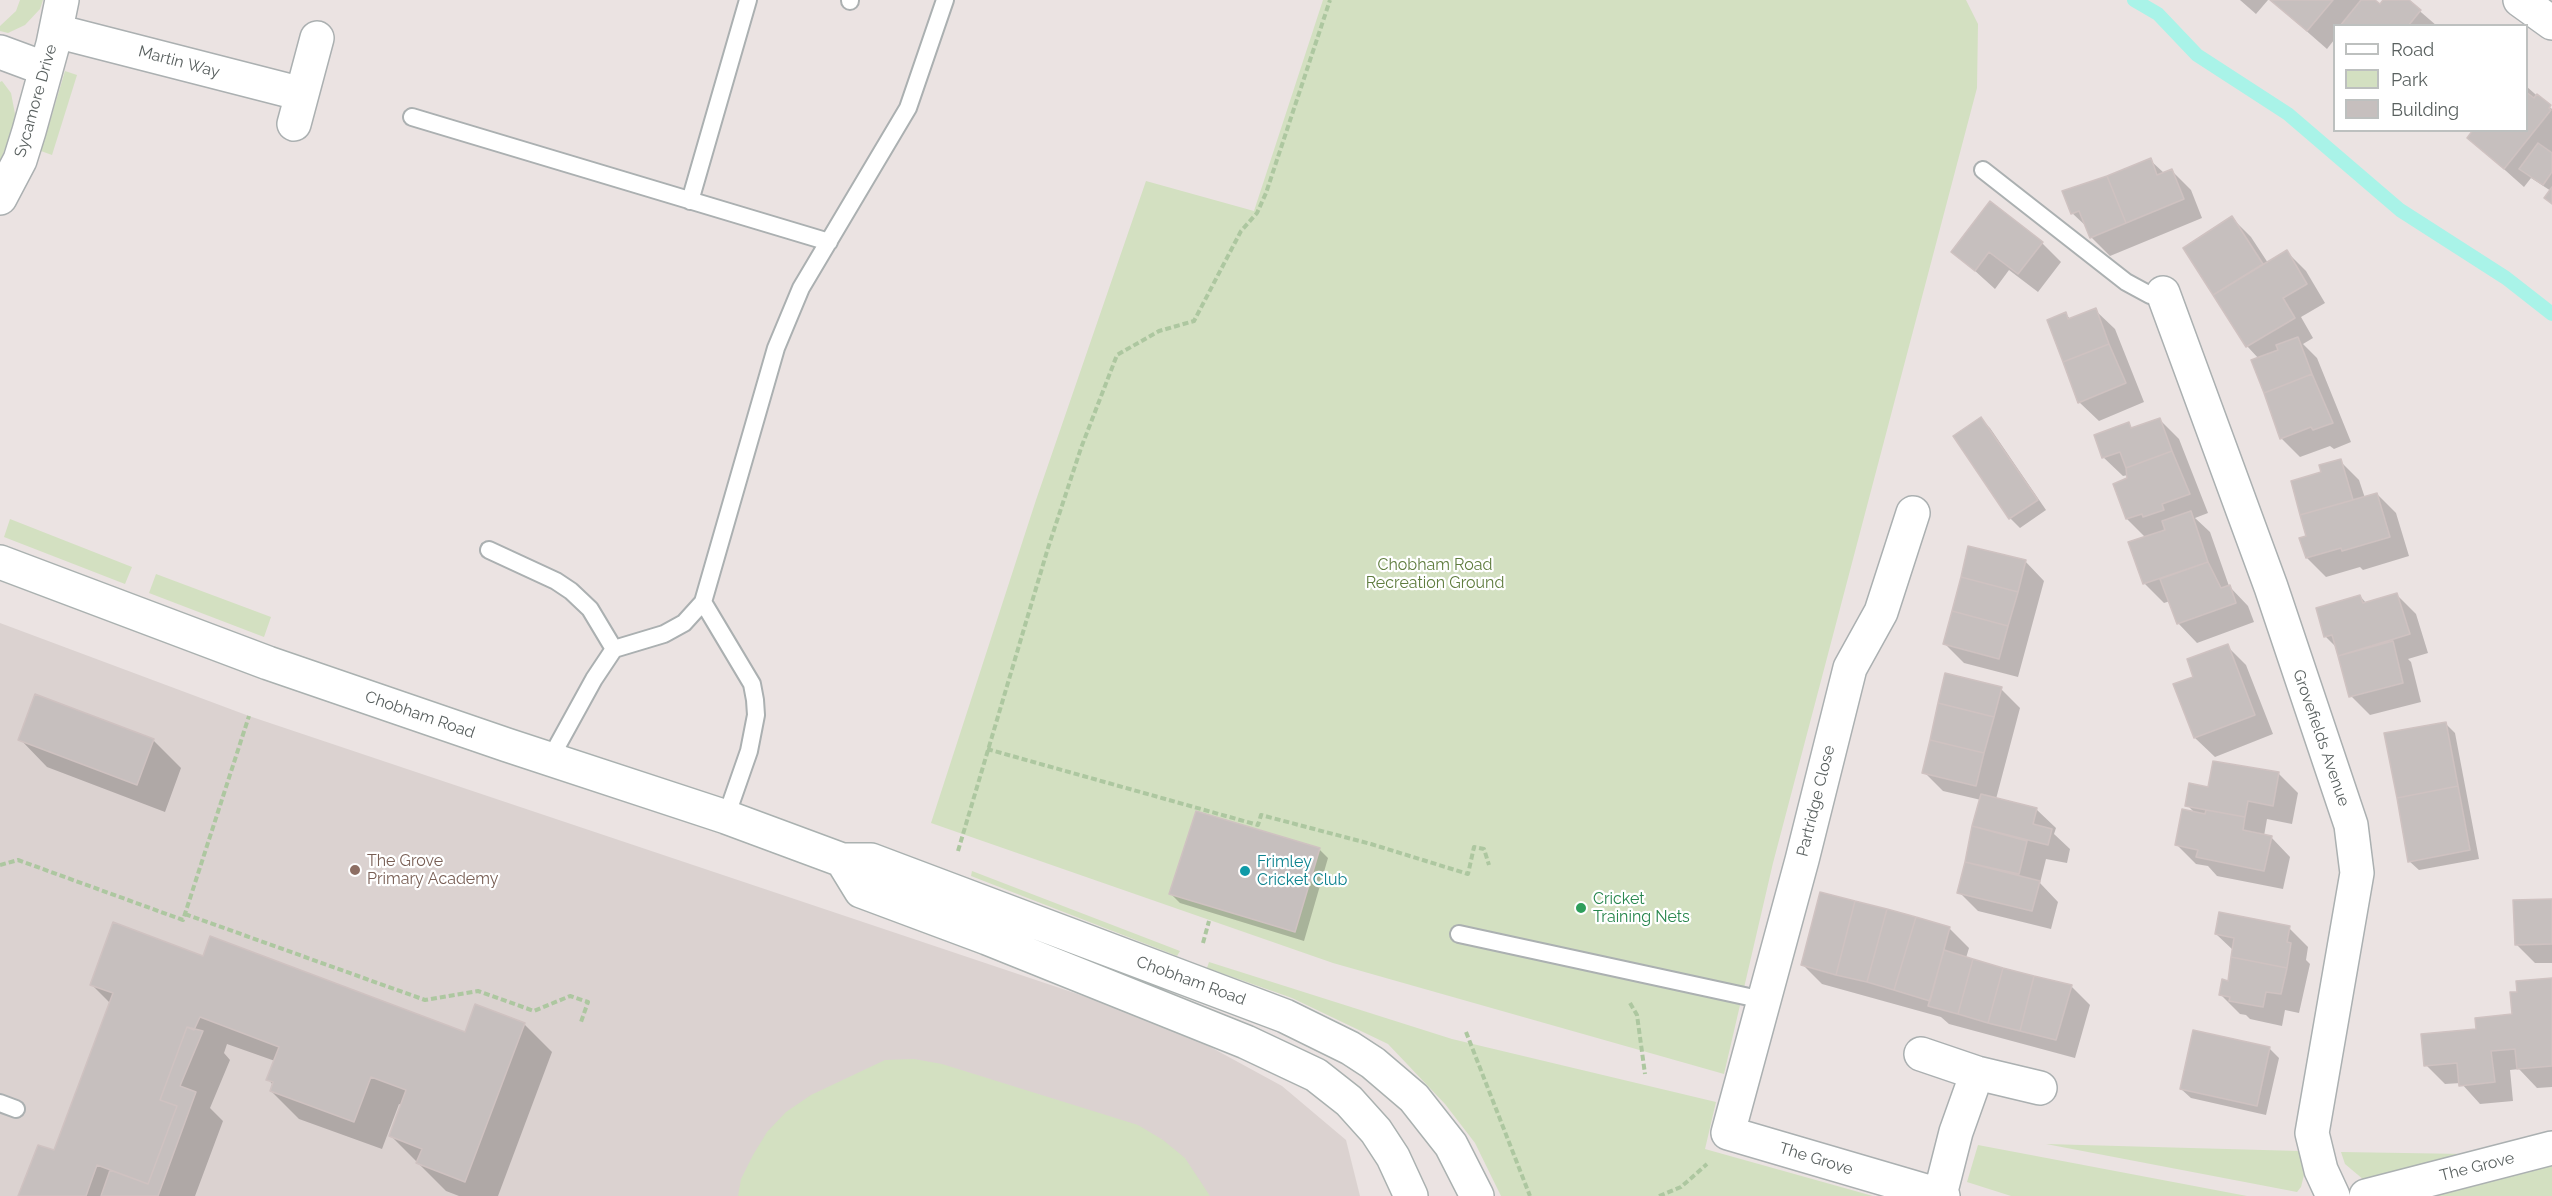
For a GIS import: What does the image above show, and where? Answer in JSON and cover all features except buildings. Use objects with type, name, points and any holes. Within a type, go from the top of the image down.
[{"type":"street","points":[[2520,0],[2552,23]]},
{"type":"street","name":"Sycamore Drive","points":[[0,198],[20,159],[59,15]]},
{"type":"street","name":"Martin Way","points":[[59,15],[298,109],[317,38]]},
{"type":"street","points":[[0,52],[46,69]]},
{"type":"street","name":"Grovefields Avenue","points":[[2163,294],[2271,587],[2351,825],[2357,873],[2312,1133],[2321,1170],[2332,1196]]},
{"type":"street","name":"Partridge Close","points":[[1728,1133],[1802,860],[1850,668],[1881,612],[1913,513]]},
{"type":"street","name":"Chobham Road","points":[[0,562],[268,663],[726,817],[842,860],[871,860],[1285,1016],[1350,1048],[1414,1098],[1451,1145],[1477,1196]]},
{"type":"street","name":"Chobham Road","points":[[842,860],[861,891],[987,938],[1246,1042],[1316,1075],[1349,1101],[1376,1131],[1393,1157],[1411,1196]]},
{"type":"street","points":[[1921,1054],[1977,1073],[2040,1088]]},
{"type":"street","name":"The Grove","points":[[1728,1133],[1941,1196],[1956,1132],[1977,1073]]},
{"type":"street","name":"The Grove","points":[[2366,1196],[2552,1148]]},
{"type":"lane","points":[[690,201],[748,0]]},
{"type":"lane","points":[[550,759],[594,679],[615,650],[664,634],[684,623],[703,602],[776,348],[801,288],[908,108],[945,0]]},
{"type":"lane","points":[[412,117],[829,242]]},
{"type":"lane","points":[[1983,170],[2126,282],[2150,295],[2163,294]]},
{"type":"lane","points":[[489,550],[556,581],[571,591],[590,609],[615,650]]},
{"type":"lane","points":[[703,602],[752,684],[755,700],[756,715],[749,751],[726,817]]},
{"type":"lane","points":[[1459,934],[1763,1000]]},
{"type":"lane","points":[[0,1103],[16,1109]]},
{"type":"path","points":[[957,855],[1048,548],[1081,448],[1117,355],[1159,331],[1194,321],[1241,231],[1257,213],[1266,193],[1330,0]]},
{"type":"path","points":[[0,865],[18,860],[183,920],[249,716]]},
{"type":"path","points":[[987,749],[1258,825],[1261,815],[1371,844],[1468,874],[1474,848],[1484,849],[1489,865]]},
{"type":"path","points":[[185,914],[425,1000],[478,991],[534,1011],[570,996],[588,1002],[581,1022]]},
{"type":"path","points":[[1202,948],[1209,921]]},
{"type":"path","points":[[1603,965],[1637,1015],[1645,1074]]},
{"type":"path","points":[[1466,1032],[1530,1196]]},
{"type":"path","points":[[1659,1196],[1681,1187],[1708,1163],[1728,1133]]},
{"type":"shaded area","name":"The Grove Primary Academy","points":[[0,623],[249,716],[1170,1025],[1282,1086],[1346,1140],[1360,1196],[0,1196]]},
{"type":"green space","points":[[20,0],[43,0],[40,9],[25,25],[8,33],[0,31],[0,26],[16,11]]},
{"type":"green space","name":"Chobham Road Recreation Ground","points":[[1323,0],[1966,0],[1978,24],[1977,88],[1773,863],[1724,1074],[1333,963],[931,823],[1036,500],[1146,181],[1254,211]]},
{"type":"green space","points":[[65,71],[77,75],[52,155],[41,151]]},
{"type":"green space","points":[[2,81],[11,93],[15,114],[14,127],[0,161],[0,82]]},
{"type":"green space","points":[[10,519],[132,567],[125,584],[4,537]]},
{"type":"green space","points":[[156,574],[271,617],[264,637],[149,593]]},
{"type":"green space","points":[[972,871],[1180,951],[1177,956],[971,876]]},
{"type":"green space","points":[[1209,962],[1452,1039],[1716,1102],[1705,1149],[1873,1196],[1501,1196],[1475,1143],[1445,1104],[1388,1044],[1292,998],[1207,968]]},
{"type":"green space","points":[[914,1059],[942,1064],[1138,1125],[1163,1140],[1185,1158],[1210,1196],[738,1196],[741,1179],[753,1155],[767,1132],[786,1112],[811,1095],[885,1060]]},
{"type":"green space","points":[[2046,1144],[2299,1151],[2304,1175],[2297,1192]]},
{"type":"green space","points":[[1978,1145],[2247,1196],[2011,1196],[1967,1182]]},
{"type":"green space","points":[[2341,1152],[2467,1154],[2364,1180],[2345,1164]]},
{"type":"green space","points":[[2552,1164],[2552,1196],[2427,1196],[2527,1171]]},
{"type":"waterway","points":[[2134,0],[2158,14],[2197,55],[2288,114],[2400,210],[2506,278],[2552,314]]},
{"type":"place","name":"The Grove Primary Academy","points":[[355,870]]},
{"type":"place","name":"Frimley Cricket Club","points":[[1245,871]]},
{"type":"place","name":"Cricket Training Nets","points":[[1581,908]]}]
